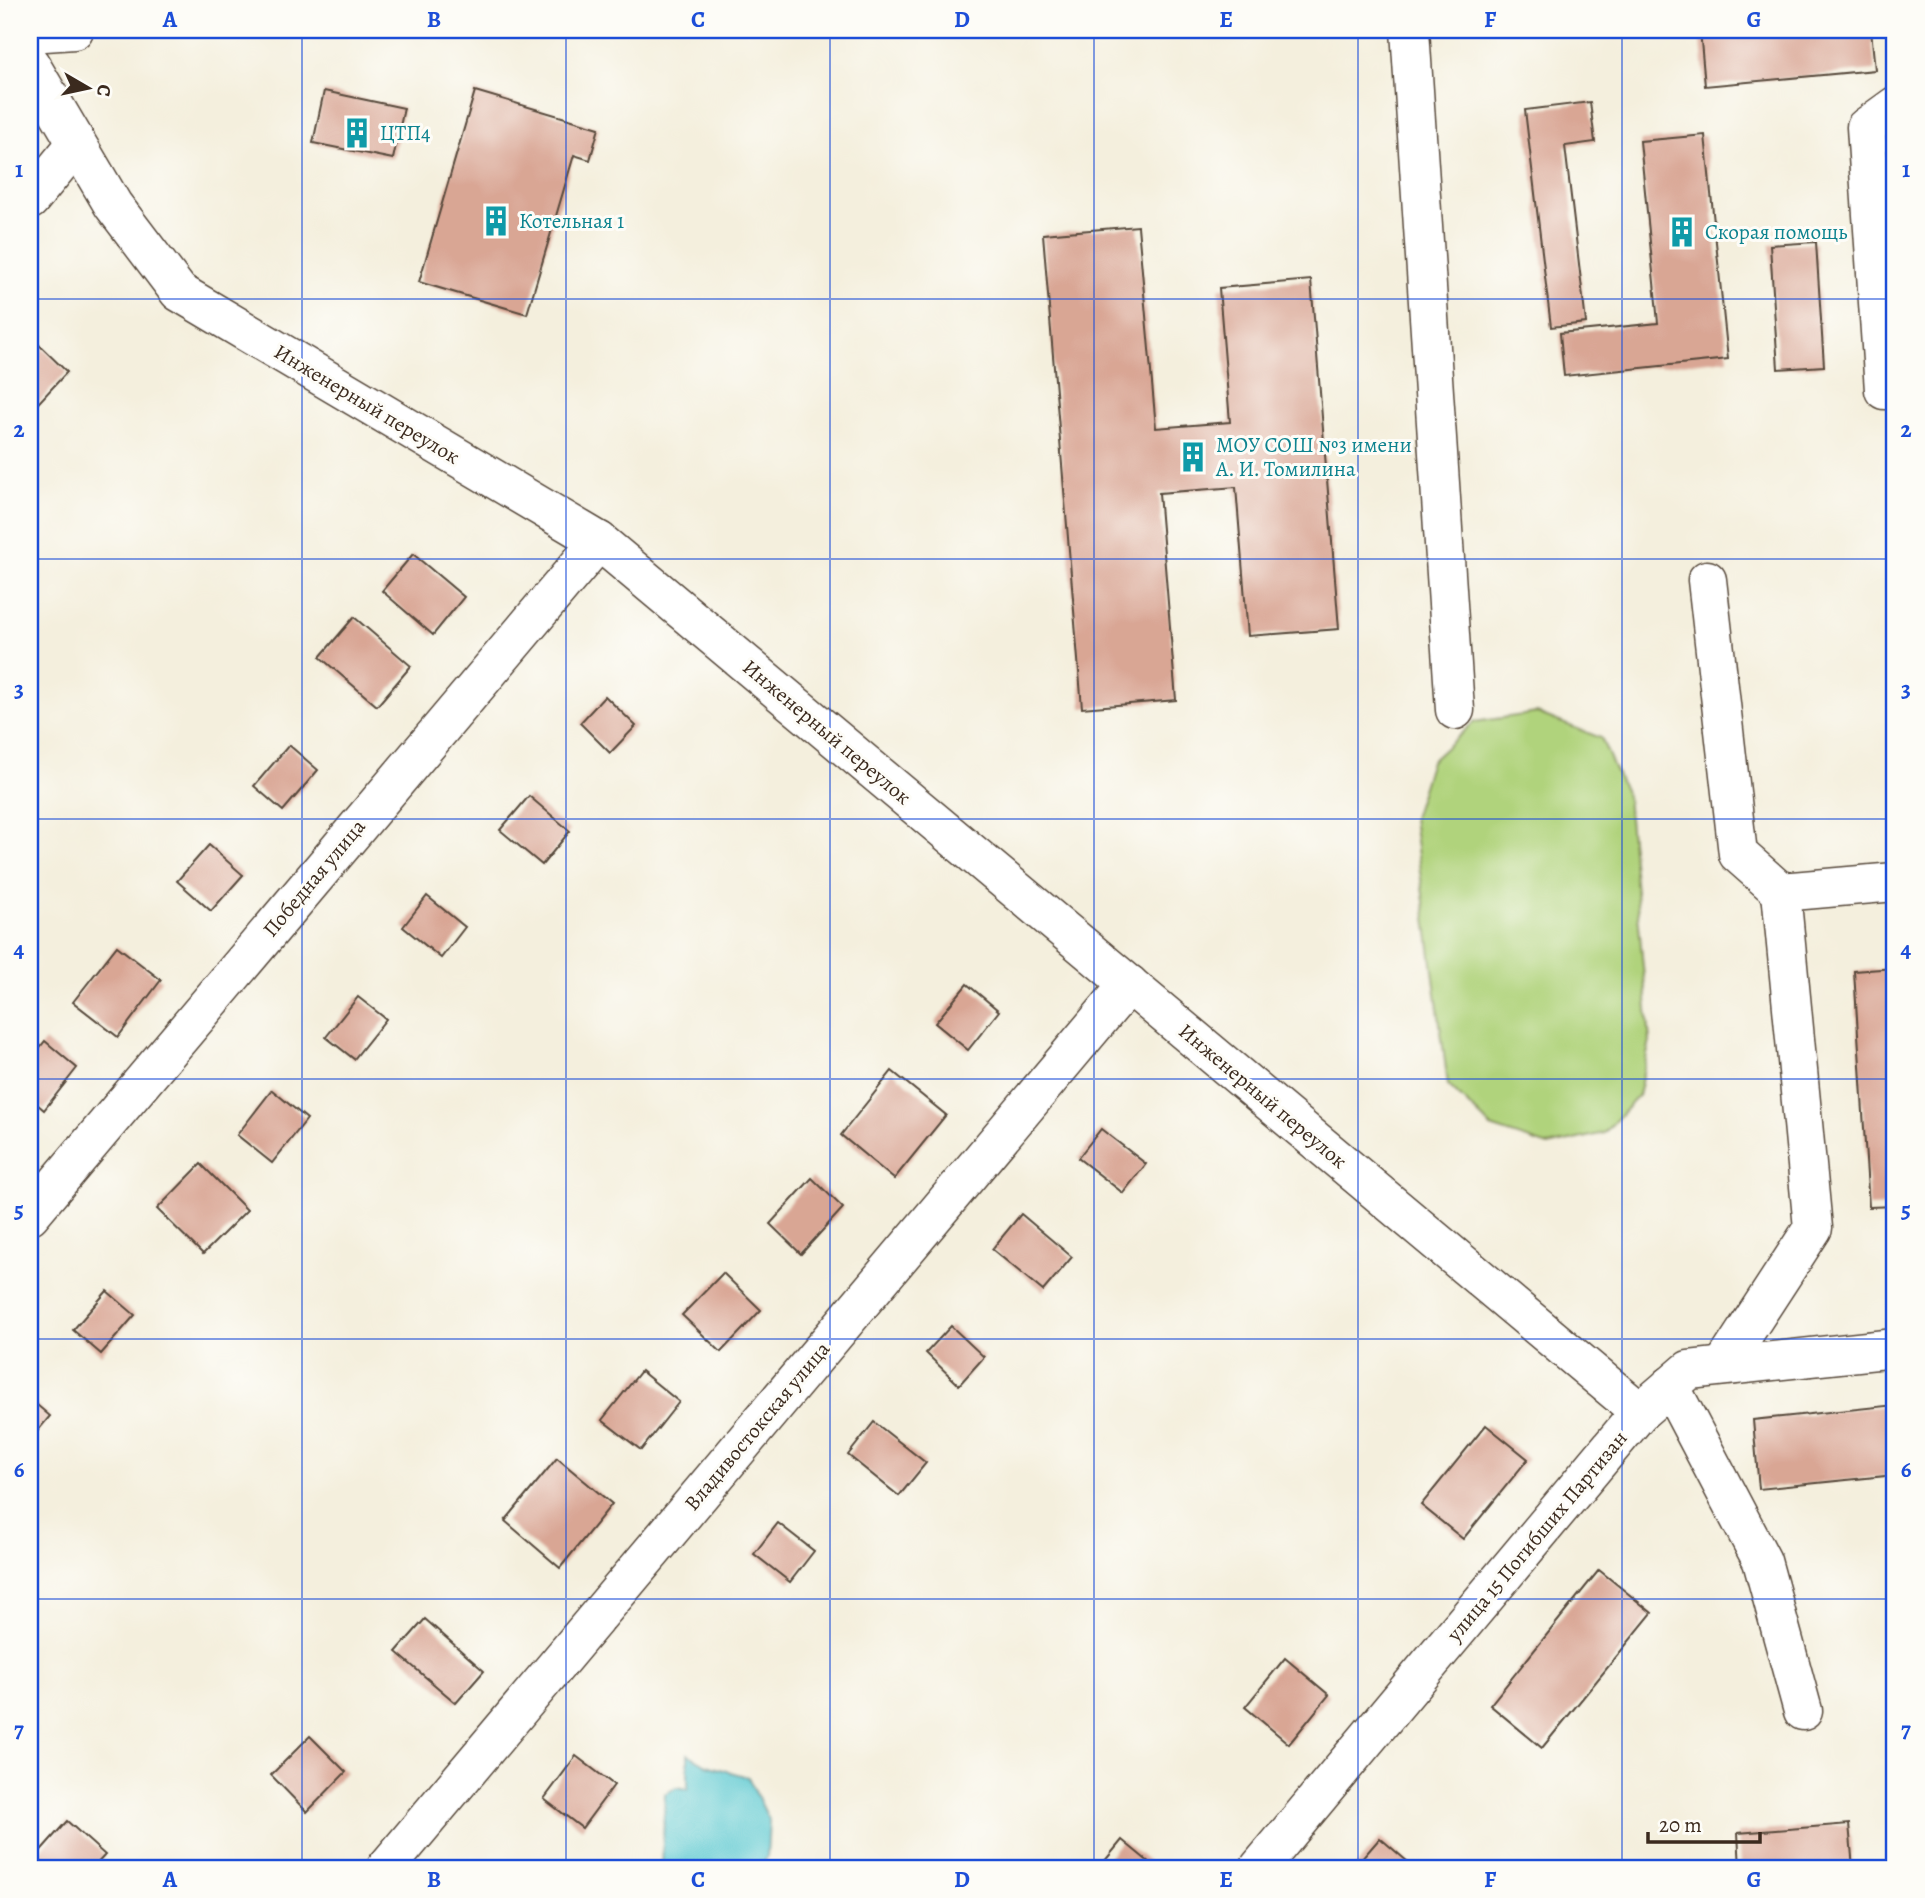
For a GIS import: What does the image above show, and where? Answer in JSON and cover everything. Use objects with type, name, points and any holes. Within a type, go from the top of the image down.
[{"type":"street","points":[[30,33],[74,30]]},
{"type":"street","points":[[1410,30],[1455,710]]},
{"type":"street","name":"Инженерный переулок","points":[[30,64],[113,205],[179,292],[599,541],[1640,1412]]},
{"type":"street","points":[[1884,390],[1866,127],[1895,106]]},
{"type":"street","points":[[30,200],[76,144]]},
{"type":"street","name":"Победная улица","points":[[30,1215],[599,541]]},
{"type":"street","points":[[1707,580],[1738,854],[1781,892],[1813,1228],[1723,1366]]},
{"type":"street","points":[[1781,892],[1895,882]]},
{"type":"street","name":"Владивостокская улица","points":[[386,1868],[1129,984]]},
{"type":"street","name":"улица 15 Погибших Партизан","points":[[1259,1868],[1640,1412],[1689,1370],[1895,1348]]},
{"type":"street","points":[[1670,1386],[1762,1561],[1803,1711]]},
{"type":"green space","points":[[1537,713],[1601,738],[1627,797],[1650,1041],[1638,1096],[1604,1133],[1548,1146],[1491,1127],[1448,1085],[1413,818],[1431,761],[1474,722]]},
{"type":"water","points":[[688,1754],[707,1765],[748,1777],[769,1820],[767,1857],[760,1868],[658,1868],[662,1867],[665,1794],[677,1787],[688,1789]]},
{"type":"building","points":[[1700,30],[1871,30],[1875,70],[1705,86]]},
{"type":"building","name":"ЦТП4","points":[[324,91],[404,108],[393,159],[313,143]]},
{"type":"building","name":"Котельная 1","points":[[475,91],[599,128],[590,160],[574,155],[527,314],[419,282]]},
{"type":"building","points":[[1590,102],[1595,142],[1565,146],[1586,323],[1551,327],[1525,110]]},
{"type":"building","name":"Скорая помощь","points":[[1705,135],[1728,359],[1564,376],[1560,333],[1658,323],[1640,141]]},
{"type":"building","name":"МОУ СОШ №3 имени А. И. Томилина","points":[[1138,226],[1156,428],[1230,422],[1219,288],[1311,280],[1339,629],[1248,636],[1236,487],[1159,493],[1176,700],[1082,708],[1043,234]]},
{"type":"building","points":[[1816,242],[1824,366],[1778,369],[1770,245]]},
{"type":"building","points":[[30,336],[67,372],[30,412]]},
{"type":"building","points":[[413,554],[464,597],[433,635],[382,591]]},
{"type":"building","points":[[354,617],[411,666],[377,706],[320,657]]},
{"type":"building","points":[[605,696],[636,726],[610,753],[580,723]]},
{"type":"building","points":[[289,745],[318,770],[283,811],[254,786]]},
{"type":"building","points":[[529,796],[570,831],[542,865],[500,830]]},
{"type":"building","points":[[209,845],[243,875],[211,911],[177,881]]},
{"type":"building","points":[[427,896],[465,927],[441,958],[403,927]]},
{"type":"building","points":[[117,946],[161,980],[118,1037],[73,1002]]},
{"type":"building","points":[[1895,968],[1895,1206],[1869,1207],[1854,971]]},
{"type":"building","points":[[967,984],[999,1011],[968,1050],[935,1023]]},
{"type":"building","points":[[358,997],[386,1019],[354,1059],[326,1037]]},
{"type":"building","points":[[45,1041],[77,1068],[44,1110],[30,1098],[30,1060]]},
{"type":"building","points":[[892,1071],[946,1115],[894,1179],[841,1135]]},
{"type":"building","points":[[272,1090],[307,1119],[272,1163],[237,1135]]},
{"type":"building","points":[[1101,1129],[1146,1164],[1123,1193],[1078,1158]]},
{"type":"building","points":[[201,1164],[247,1210],[203,1254],[157,1209]]},
{"type":"building","points":[[812,1178],[843,1208],[801,1254],[770,1224]]},
{"type":"building","points":[[1021,1214],[1072,1257],[1043,1291],[992,1249]]},
{"type":"building","points":[[723,1273],[761,1310],[721,1352],[682,1315]]},
{"type":"building","points":[[107,1291],[135,1315],[101,1354],[73,1330]]},
{"type":"building","points":[[951,1326],[984,1357],[959,1385],[926,1353]]},
{"type":"building","points":[[641,1371],[679,1402],[641,1450],[602,1420]]},
{"type":"building","points":[[30,1399],[50,1416],[30,1440]]},
{"type":"building","points":[[1895,1405],[1895,1475],[1759,1489],[1753,1420]]},
{"type":"building","points":[[874,1422],[926,1463],[899,1496],[848,1455]]},
{"type":"building","points":[[1486,1425],[1528,1459],[1463,1539],[1421,1505]]},
{"type":"building","points":[[557,1458],[612,1504],[560,1568],[505,1521]]},
{"type":"building","points":[[778,1523],[814,1551],[790,1582],[754,1554]]},
{"type":"building","points":[[1599,1570],[1652,1613],[1542,1748],[1490,1705]]},
{"type":"building","points":[[425,1619],[484,1671],[456,1703],[396,1652]]},
{"type":"building","points":[[1285,1658],[1329,1695],[1289,1744],[1245,1707]]},
{"type":"building","points":[[310,1736],[346,1772],[307,1812],[271,1775]]},
{"type":"building","points":[[576,1756],[614,1785],[582,1828],[544,1799]]},
{"type":"building","points":[[67,1821],[105,1855],[93,1868],[48,1868],[35,1857]]},
{"type":"building","points":[[1849,1824],[1853,1868],[1740,1868],[1738,1833]]},
{"type":"building","points":[[1380,1838],[1415,1868],[1354,1868]]},
{"type":"building","points":[[1122,1840],[1156,1868],[1099,1868]]},
{"type":"place","name":"ЦТП4","points":[[357,133]]},
{"type":"place","name":"Котельная 1","points":[[496,221]]},
{"type":"place","name":"Скорая помощь","points":[[1682,232]]},
{"type":"place","name":"МОУ СОШ №3 имени А. И. Томилина","points":[[1193,457]]}]
